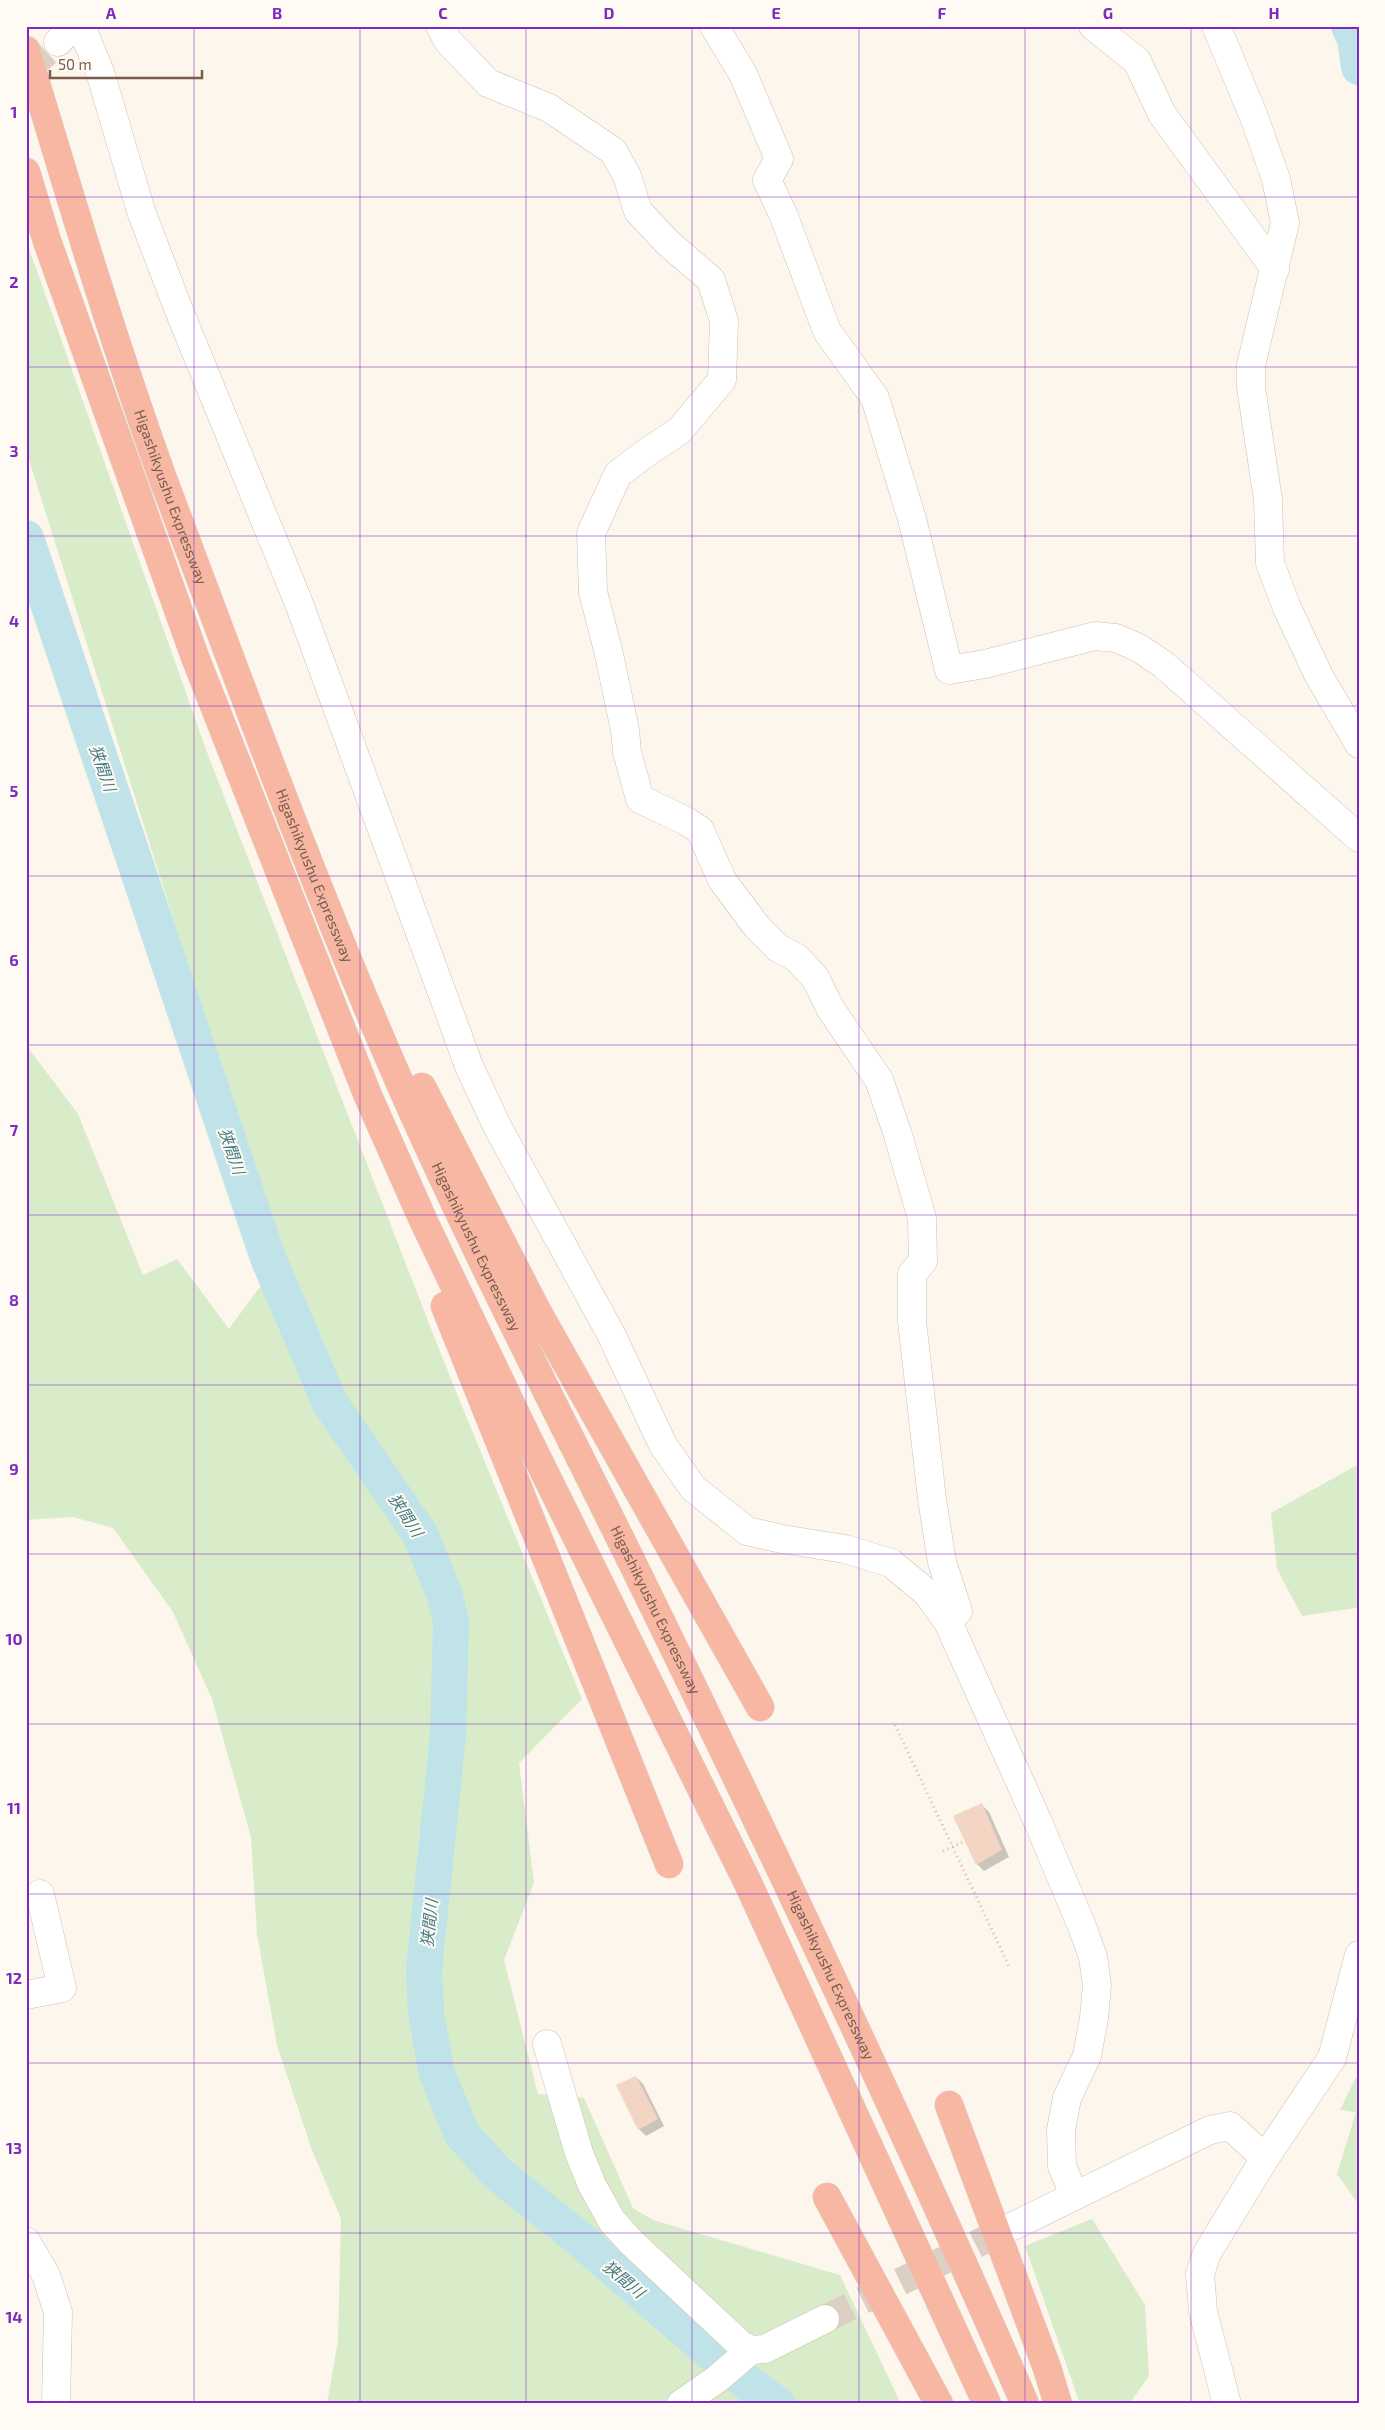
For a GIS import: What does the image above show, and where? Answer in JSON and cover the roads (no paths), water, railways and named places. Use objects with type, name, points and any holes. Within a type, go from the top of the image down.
[{"type":"highway","name":"Higashikyushu Expressway","points":[[26,50],[80,230],[162,474],[266,752],[351,969],[473,1241],[650,1598],[936,2204],[1020,2394]]},
{"type":"highway","name":"Higashikyushu Expressway","points":[[26,172],[47,241],[195,657],[368,1096],[424,1222],[518,1420],[748,1881],[986,2401]]},
{"type":"highway","points":[[266,752],[432,1109],[536,1309],[760,1707]]},
{"type":"highway","points":[[368,1096],[427,1259],[669,1864]]},
{"type":"highway","points":[[949,2104],[1047,2368],[1058,2404]]},
{"type":"highway","points":[[827,2197],[939,2404]]},
{"type":"street","points":[[81,26],[100,72],[141,211],[178,308],[298,602],[469,1066],[498,1128],[611,1334],[663,1445],[693,1488],[747,1531],[782,1539],[845,1549],[891,1563],[927,1593],[948,1622],[1038,1822],[1093,1957],[1097,1985],[1094,2018],[1087,2056],[1067,2098],[1061,2130],[1062,2166],[1074,2195]]},
{"type":"street","points":[[440,26],[448,41],[488,83],[549,108],[613,151],[627,176],[638,211],[668,243],[711,280],[724,320],[722,380],[679,431],[618,474],[591,533],[593,592],[608,650],[625,730],[627,752],[640,799],[686,821],[700,830],[722,880],[757,927],[778,948],[797,958],[816,978],[830,1008],[879,1080],[897,1132],[922,1218],[923,1261],[912,1274],[912,1320],[932,1499],[942,1562],[958,1611],[948,1622]]},
{"type":"street","points":[[714,26],[743,74],[780,159],[767,180],[783,214],[828,331],[875,398],[912,519],[949,670],[985,664],[1094,636],[1116,638],[1139,648],[1164,665],[1359,838]]},
{"type":"street","points":[[1093,26],[1137,61],[1162,114],[1275,269]]},
{"type":"street","points":[[1216,26],[1254,117],[1276,179],[1285,223],[1251,365],[1251,388],[1268,500],[1270,563],[1287,608],[1319,676],[1359,744]]},
{"type":"street","points":[[26,1995],[62,1988],[40,1894]]},
{"type":"street","points":[[1227,2404],[1203,2312],[1200,2274],[1207,2253],[1265,2158],[1332,2058],[1359,1955]]},
{"type":"street","points":[[547,2044],[579,2153],[592,2185],[612,2222],[631,2242],[740,2344],[751,2350],[765,2349],[824,2319]]},
{"type":"street","points":[[1013,2226],[1210,2130],[1230,2126],[1265,2158]]},
{"type":"street","points":[[26,2241],[46,2274],[58,2312],[56,2404]]},
{"type":"street","points":[[681,2404],[717,2379],[751,2350]]},
{"type":"street","points":[[698,2404],[717,2379]]},
{"type":"waterway","points":[[1349,26],[1355,39],[1359,67]]},
{"type":"waterway","name":"狭間川","points":[[26,538],[268,1258],[330,1403],[420,1534],[445,1596],[451,1622],[448,1735],[424,1970],[426,2013],[437,2074],[462,2134],[497,2173],[576,2236],[737,2375],[777,2404]]},
{"type":"tunnel","points":[[26,71],[58,42]]},
{"type":"tunnel","points":[[825,2319],[1013,2226]]}]
